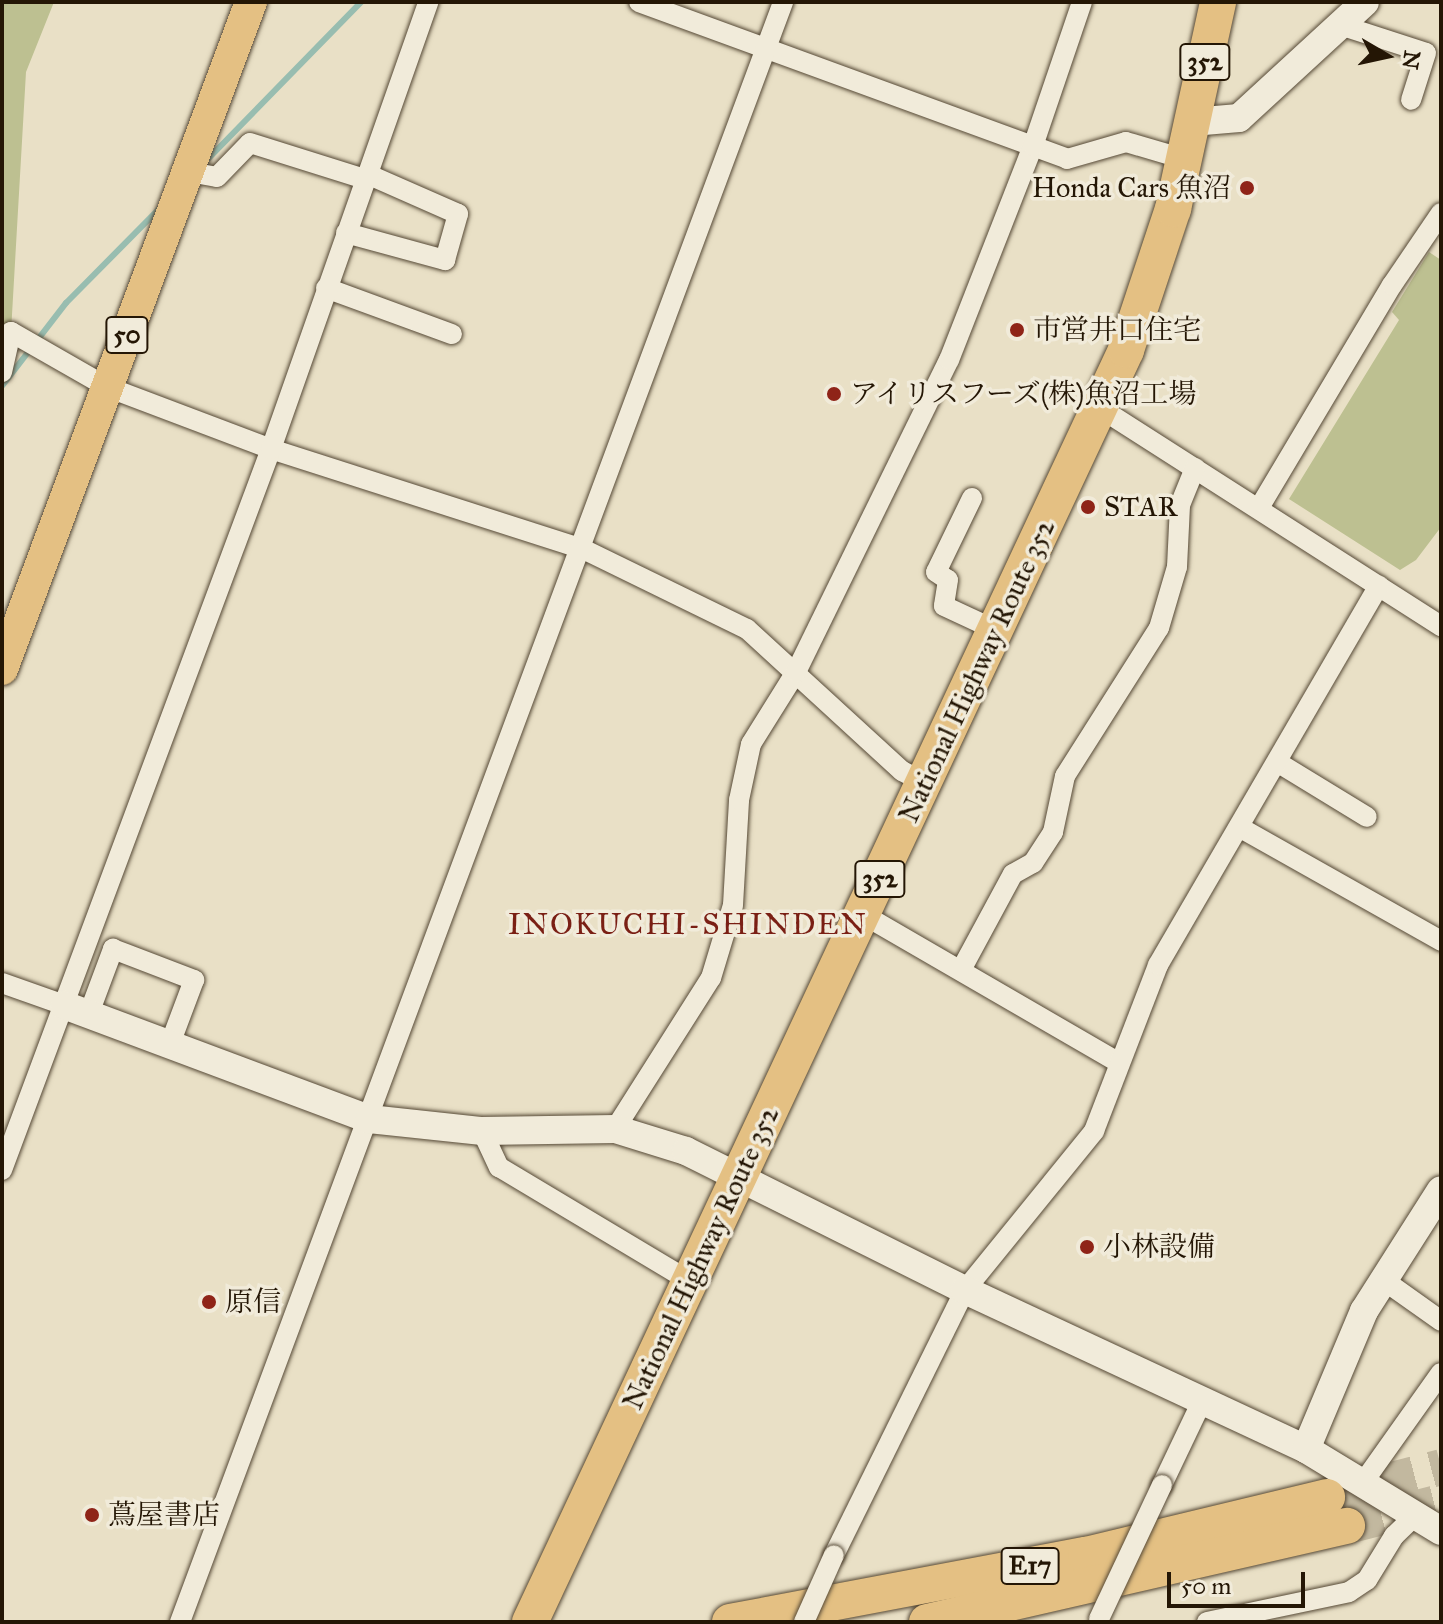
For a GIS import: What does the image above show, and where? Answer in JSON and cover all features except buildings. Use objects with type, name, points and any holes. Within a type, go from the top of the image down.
[{"type":"highway","name":"National Highway Route 352","points":[[530,1622],[1100,408],[1151,285],[1184,159],[1218,2]]},
{"type":"highway","name":"E17","points":[[730,1622],[1337,1512],[927,1622]]},
{"type":"main road","name":"50","points":[[2,669],[251,2]]},
{"type":"street","points":[[2,1170],[76,1010],[428,2]]},
{"type":"street","points":[[639,2],[1075,160],[1126,142],[1184,159]]},
{"type":"street","points":[[180,1622],[583,549],[783,2]]},
{"type":"street","points":[[615,1129],[711,978],[733,905],[744,765],[761,722],[796,672],[949,360],[1033,146],[1082,2]]},
{"type":"street","points":[[1192,122],[1227,123],[1239,118],[1365,2]]},
{"type":"street","points":[[1340,25],[1426,53],[1411,100]]},
{"type":"street","points":[[189,172],[217,177],[250,143],[366,176],[458,214],[445,260],[346,233]]},
{"type":"street","points":[[1259,508],[1441,213]]},
{"type":"street","points":[[326,288],[452,334]]},
{"type":"street","points":[[2,372],[11,332],[107,387],[271,449],[583,549],[747,629],[902,771],[926,783]]},
{"type":"street","points":[[1100,408],[1441,626]]},
{"type":"street","points":[[961,970],[1013,874],[1033,863],[1053,832],[1065,776],[1159,628],[1177,567],[1180,505],[1195,468]]},
{"type":"street","points":[[972,498],[936,572],[948,580],[944,606],[985,625]]},
{"type":"street","points":[[804,1622],[965,1290],[1094,1131],[1118,1062],[1158,965],[1379,586]]},
{"type":"street","points":[[1277,762],[1367,817]]},
{"type":"street","points":[[1239,827],[1438,933]]},
{"type":"street","points":[[864,915],[1118,1062]]},
{"type":"street","points":[[76,1010],[113,949],[194,980],[170,1044]]},
{"type":"street","points":[[2,983],[369,1119],[482,1131],[615,1129],[686,1151],[965,1290],[1306,1449],[1441,1531]]},
{"type":"street","points":[[482,1131],[499,1167],[691,1282]]},
{"type":"street","points":[[1306,1449],[1382,1279],[1441,1190]]},
{"type":"street","points":[[1382,1279],[1441,1321]]},
{"type":"street","points":[[1362,1484],[1441,1373]]},
{"type":"street","points":[[1098,1620],[1202,1401]]},
{"type":"street","points":[[1207,1622],[1349,1592],[1367,1580],[1394,1536],[1414,1517]]},
{"type":"green space","points":[[2,2],[54,2],[26,72],[11,332],[2,334]]},
{"type":"green space","points":[[1429,252],[1441,260],[1441,527],[1416,560],[1400,570],[1289,499],[1399,320],[1392,312]]},
{"type":"waterway","points":[[206,161],[361,2]]},
{"type":"waterway","points":[[2,386],[66,303],[159,209]]},
{"type":"tunnel","points":[[1327,1497],[1441,1467]]},
{"type":"tunnel","points":[[1347,1526],[1441,1502]]},
{"type":"place","name":"Honda Cars 魚沼","points":[[1247,188]]},
{"type":"place","name":"市営井口住宅","points":[[1017,330]]},
{"type":"place","name":"アイリスフーズ(株)魚沼工場","points":[[834,394]]},
{"type":"place","name":"STAR","points":[[1088,507]]},
{"type":"place","name":"小林設備","points":[[1087,1247]]},
{"type":"place","name":"原信","points":[[209,1302]]},
{"type":"place","name":"蔦屋書店","points":[[92,1515]]},
{"type":"district","name":"INOKUCHI-SHINDEN","points":[[688,924]]}]
